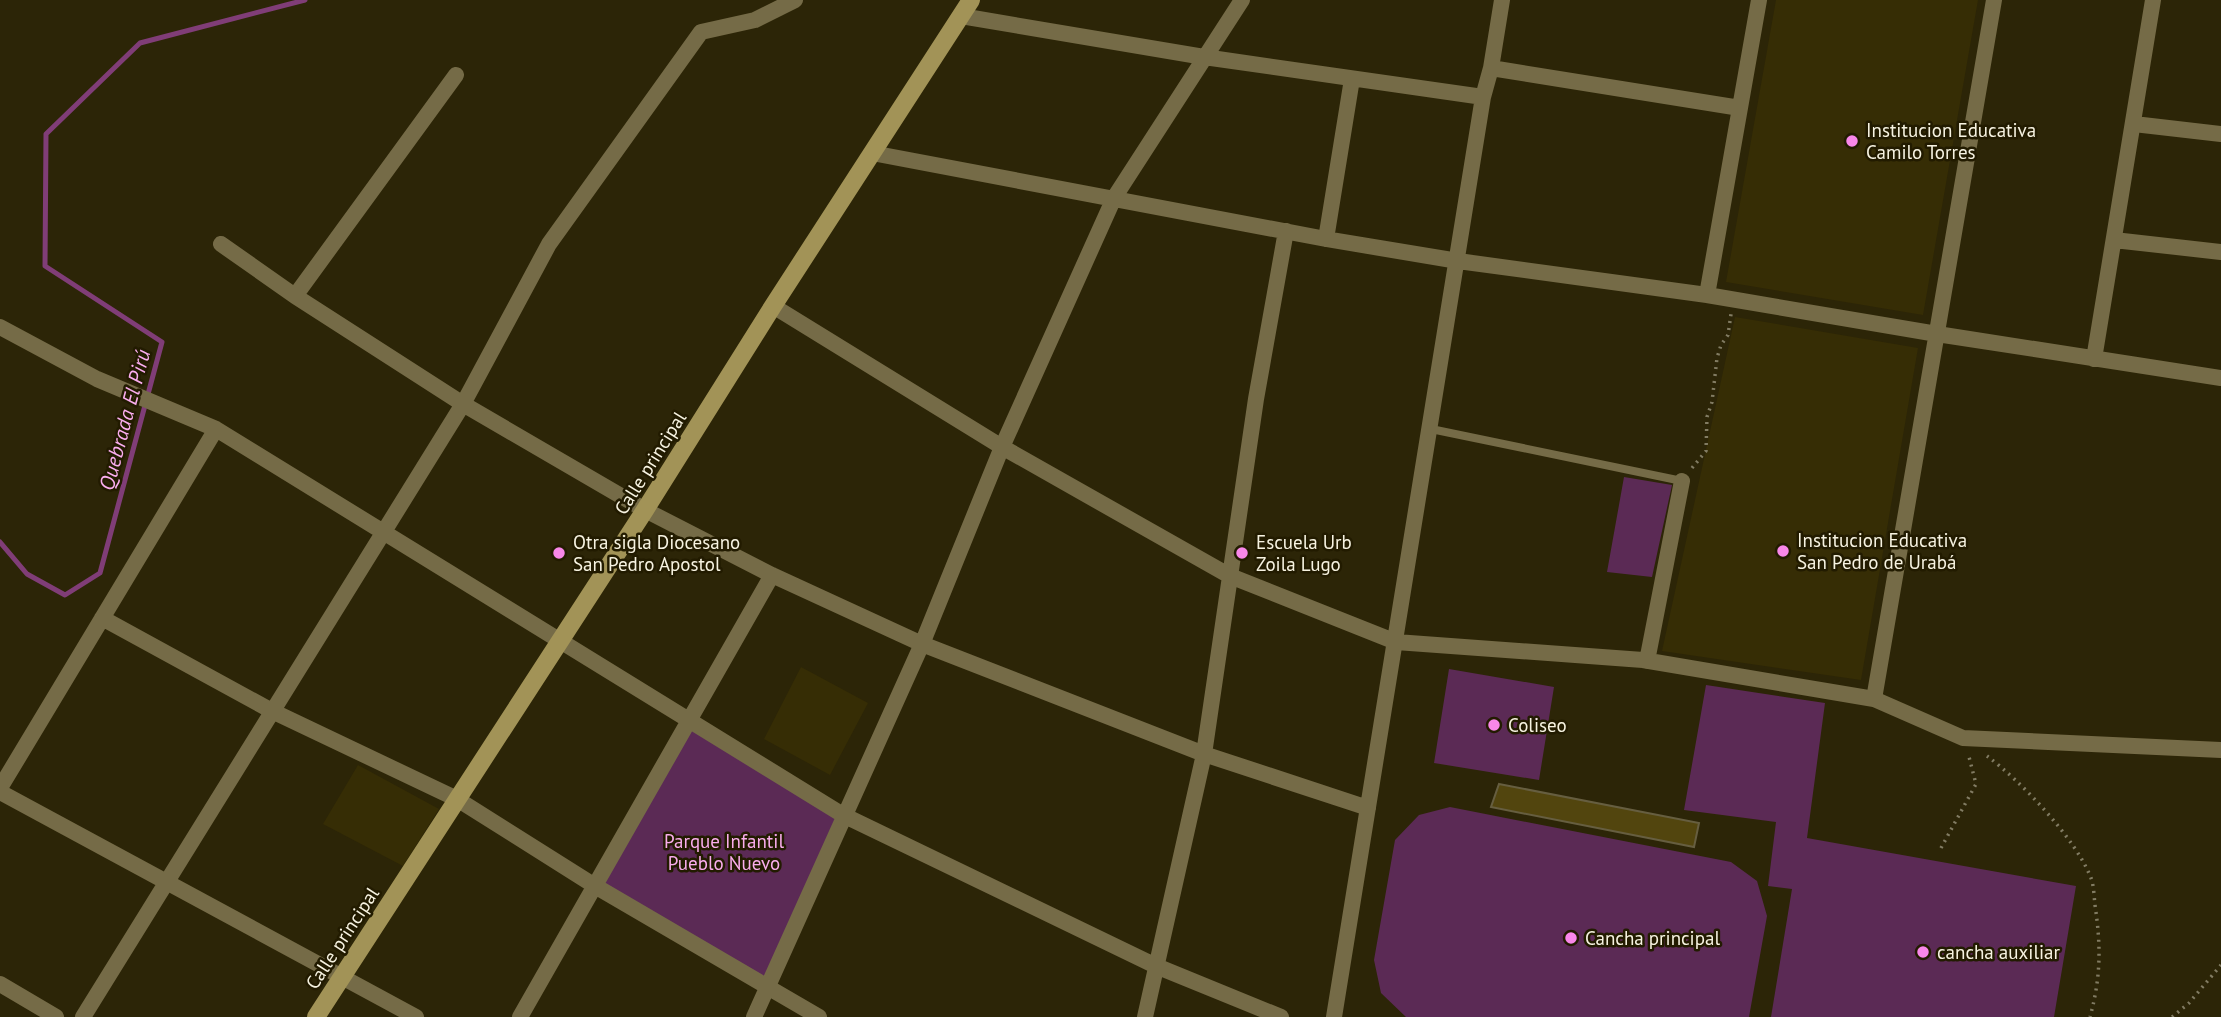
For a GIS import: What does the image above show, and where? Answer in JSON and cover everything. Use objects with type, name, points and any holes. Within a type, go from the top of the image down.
[{"type":"main road","name":"Calle principal","points":[[316,1017],[646,510],[773,306],[971,0]]},
{"type":"street","points":[[83,1017],[463,404],[549,244],[701,32],[755,20],[795,0]]},
{"type":"street","points":[[754,1017],[922,644],[1002,447],[1114,198],[1242,0]]},
{"type":"street","points":[[1334,1017],[1483,97],[1491,68],[1502,0]]},
{"type":"street","points":[[1707,295],[1759,0]]},
{"type":"street","points":[[1874,699],[1994,0]]},
{"type":"street","points":[[2094,359],[2153,0]]},
{"type":"street","points":[[961,16],[1204,57],[1483,97]]},
{"type":"street","points":[[1491,68],[1740,108]]},
{"type":"street","points":[[295,296],[456,75]]},
{"type":"street","points":[[1326,239],[1352,79]]},
{"type":"street","points":[[2134,124],[2221,134]]},
{"type":"street","points":[[872,153],[1326,239],[1458,261],[1707,295],[2221,379]]},
{"type":"street","points":[[1145,1017],[1204,754],[1256,399],[1286,231]]},
{"type":"street","points":[[2114,240],[2221,252]]},
{"type":"street","points":[[220,244],[295,296],[463,404],[646,510],[772,575],[922,644],[1204,754],[1368,808]]},
{"type":"street","points":[[773,306],[1002,447],[1230,576],[1396,642],[1647,661],[1874,699],[1963,738],[2221,750]]},
{"type":"street","points":[[0,327],[97,379],[216,429],[843,815],[1156,966],[1281,1017]]},
{"type":"street","points":[[216,429],[0,790],[416,1017]]},
{"type":"street","points":[[1647,661],[1682,481]]},
{"type":"street","points":[[520,1017],[772,575]]},
{"type":"street","points":[[102,618],[272,711],[457,799],[594,886],[818,1017]]},
{"type":"street","points":[[0,985],[56,1017]]},
{"type":"lane","points":[[1431,429],[1682,481]]},
{"type":"path","points":[[1682,481],[1706,452],[1707,416],[1712,402],[1717,358],[1728,335],[1733,300]]},
{"type":"path","points":[[1941,848],[1976,784],[1963,738]]},
{"type":"path","points":[[1963,738],[1975,751],[1982,752],[2001,765],[2060,828],[2091,879],[2100,935],[2099,985],[2090,1017]]},
{"type":"path","points":[[2172,1017],[2189,1003],[2221,965]]},
{"type":"shaded area","name":"Institucion Educativa Camilo Torres","points":[[1776,0],[1978,0],[1923,315],[1726,282]]},
{"type":"shaded area","name":"Institucion Educativa San Pedro de Urabá","points":[[1735,317],[1918,348],[1861,680],[1662,651]]},
{"type":"shaded area","points":[[801,667],[868,703],[830,775],[764,739]]},
{"type":"shaded area","points":[[358,765],[439,809],[403,866],[323,824]]},
{"type":"green space","points":[[1624,477],[1672,485],[1652,577],[1607,572]]},
{"type":"green space","name":"Coliseo","points":[[1449,669],[1554,687],[1539,780],[1434,763]]},
{"type":"green space","name":"cancha auxiliar","points":[[1706,685],[1825,703],[1807,838],[2076,886],[2054,1017],[1771,1017],[1792,889],[1768,886],[1776,822],[1684,810]]},
{"type":"green space","name":"Parque Infantil Pueblo Nuevo","points":[[689,720],[843,815],[768,986],[595,886]]},
{"type":"green space","name":"Cancha principal","points":[[1450,807],[1731,862],[1757,881],[1767,916],[1749,1017],[1406,1017],[1381,993],[1374,960],[1395,840],[1419,815]]},
{"type":"building","points":[[1499,784],[1699,823],[1694,847],[1491,807]]},
{"type":"waterway","name":"Quebrada El Pirú","points":[[0,542],[27,574],[65,595],[100,573],[162,342],[45,266],[46,134],[140,43],[305,0]]},
{"type":"place","name":"Institucion Educativa Camilo Torres","points":[[1852,141]]},
{"type":"place","name":"Institucion Educativa San Pedro de Urabá","points":[[1783,551]]},
{"type":"place","name":"Otra sigla Diocesano San Pedro Apostol","points":[[559,553]]},
{"type":"place","name":"Escuela Urb Zoila Lugo","points":[[1242,553]]},
{"type":"place","name":"Coliseo","points":[[1494,725]]},
{"type":"place","name":"Cancha principal","points":[[1571,938]]},
{"type":"place","name":"cancha auxiliar","points":[[1923,952]]}]
